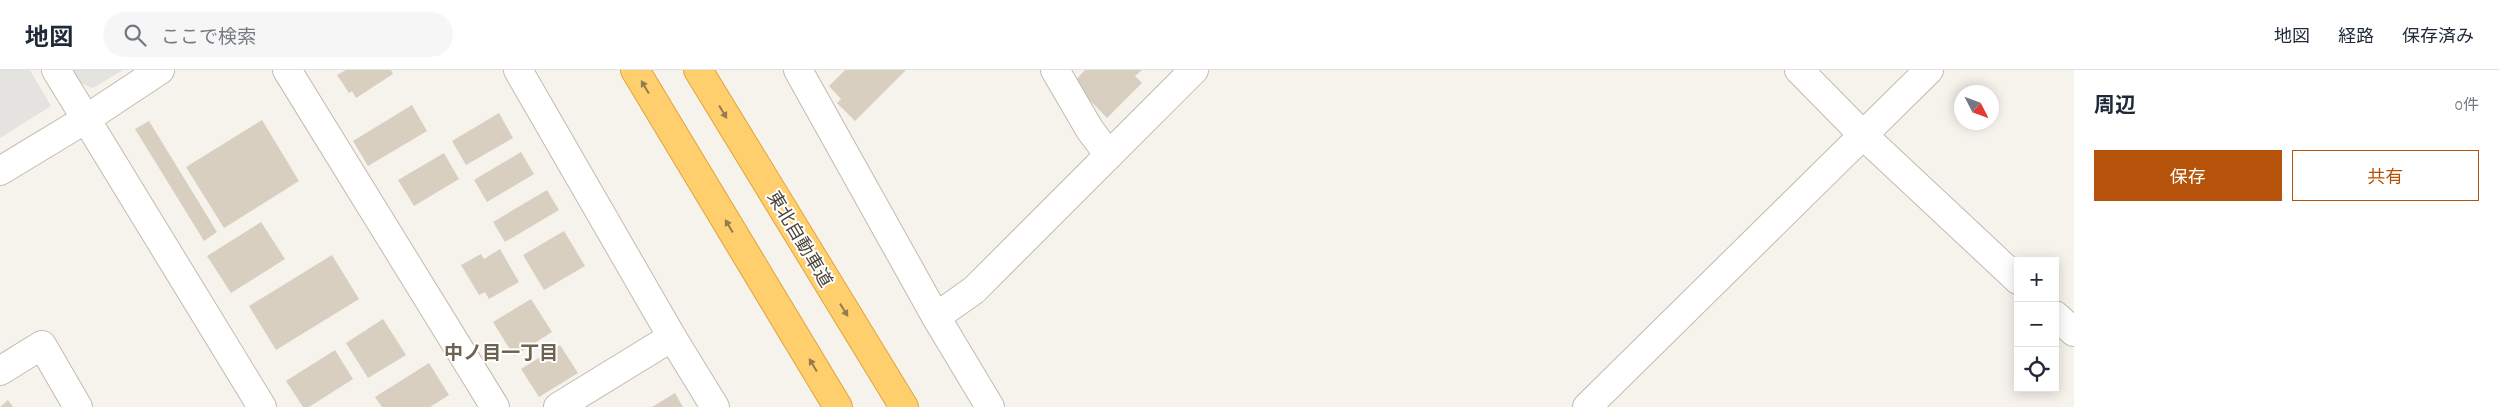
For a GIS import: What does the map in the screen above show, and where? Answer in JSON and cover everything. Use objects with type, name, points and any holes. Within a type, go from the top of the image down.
[{"type":"highway","points":[[635,70],[838,407]]},
{"type":"highway","name":"東北自動車道","points":[[698,70],[904,407]]},
{"type":"street","points":[[56,70],[262,407]]},
{"type":"street","points":[[0,171],[86,119],[160,70]]},
{"type":"street","points":[[287,70],[495,407]]},
{"type":"street","points":[[518,70],[672,337],[715,407]]},
{"type":"street","points":[[798,70],[936,317],[990,407]]},
{"type":"street","points":[[1055,70],[1090,130],[1109,155]]},
{"type":"street","points":[[936,317],[974,290],[1194,70]]},
{"type":"street","points":[[1799,70],[1864,135],[2014,276]]},
{"type":"street","points":[[1587,407],[1929,70]]},
{"type":"street","points":[[2059,319],[2074,332]]},
{"type":"street","points":[[558,407],[672,337]]},
{"type":"street","points":[[0,371],[42,345],[78,407]]},
{"type":"shaded area","points":[[0,70],[30,70],[51,106],[0,138]]},
{"type":"shaded area","points":[[69,70],[123,70],[93,88],[76,82]]},
{"type":"building","points":[[346,70],[391,70],[393,74],[356,98],[352,91],[349,93],[337,75]]},
{"type":"building","points":[[845,70],[906,70],[855,121],[837,103],[841,99],[829,86]]},
{"type":"building","points":[[1085,70],[1142,70],[1135,76],[1142,83],[1107,118],[1073,83]]},
{"type":"building","points":[[412,105],[427,131],[368,166],[353,141]]},
{"type":"building","points":[[499,113],[513,138],[466,165],[452,141]]},
{"type":"building","points":[[262,120],[299,181],[224,228],[186,167]]},
{"type":"building","points":[[149,121],[217,232],[204,241],[135,129]]},
{"type":"building","points":[[521,152],[534,174],[487,202],[474,180]]},
{"type":"building","points":[[444,153],[459,179],[414,206],[398,180]]},
{"type":"building","points":[[547,190],[559,210],[505,242],[493,222]]},
{"type":"building","points":[[261,222],[285,259],[231,293],[207,256]]},
{"type":"building","points":[[564,231],[585,266],[544,290],[523,255]]},
{"type":"building","points":[[500,249],[519,282],[489,299],[485,292],[479,295],[461,265],[481,254],[484,259]]},
{"type":"building","points":[[332,255],[359,299],[276,350],[249,306]]},
{"type":"building","points":[[531,299],[552,332],[514,356],[493,322]]},
{"type":"building","points":[[383,319],[406,355],[368,378],[346,343]]},
{"type":"building","points":[[560,345],[578,373],[539,397],[521,369]]},
{"type":"building","points":[[335,350],[353,379],[309,407],[303,407],[286,381]]},
{"type":"building","points":[[429,363],[449,395],[430,407],[382,407],[375,397]]},
{"type":"building","points":[[675,393],[683,407],[652,407]]},
{"type":"building","points":[[8,400],[13,407],[0,407]]},
{"type":"district","name":"中ノ目一丁目","points":[[501,352]]}]
